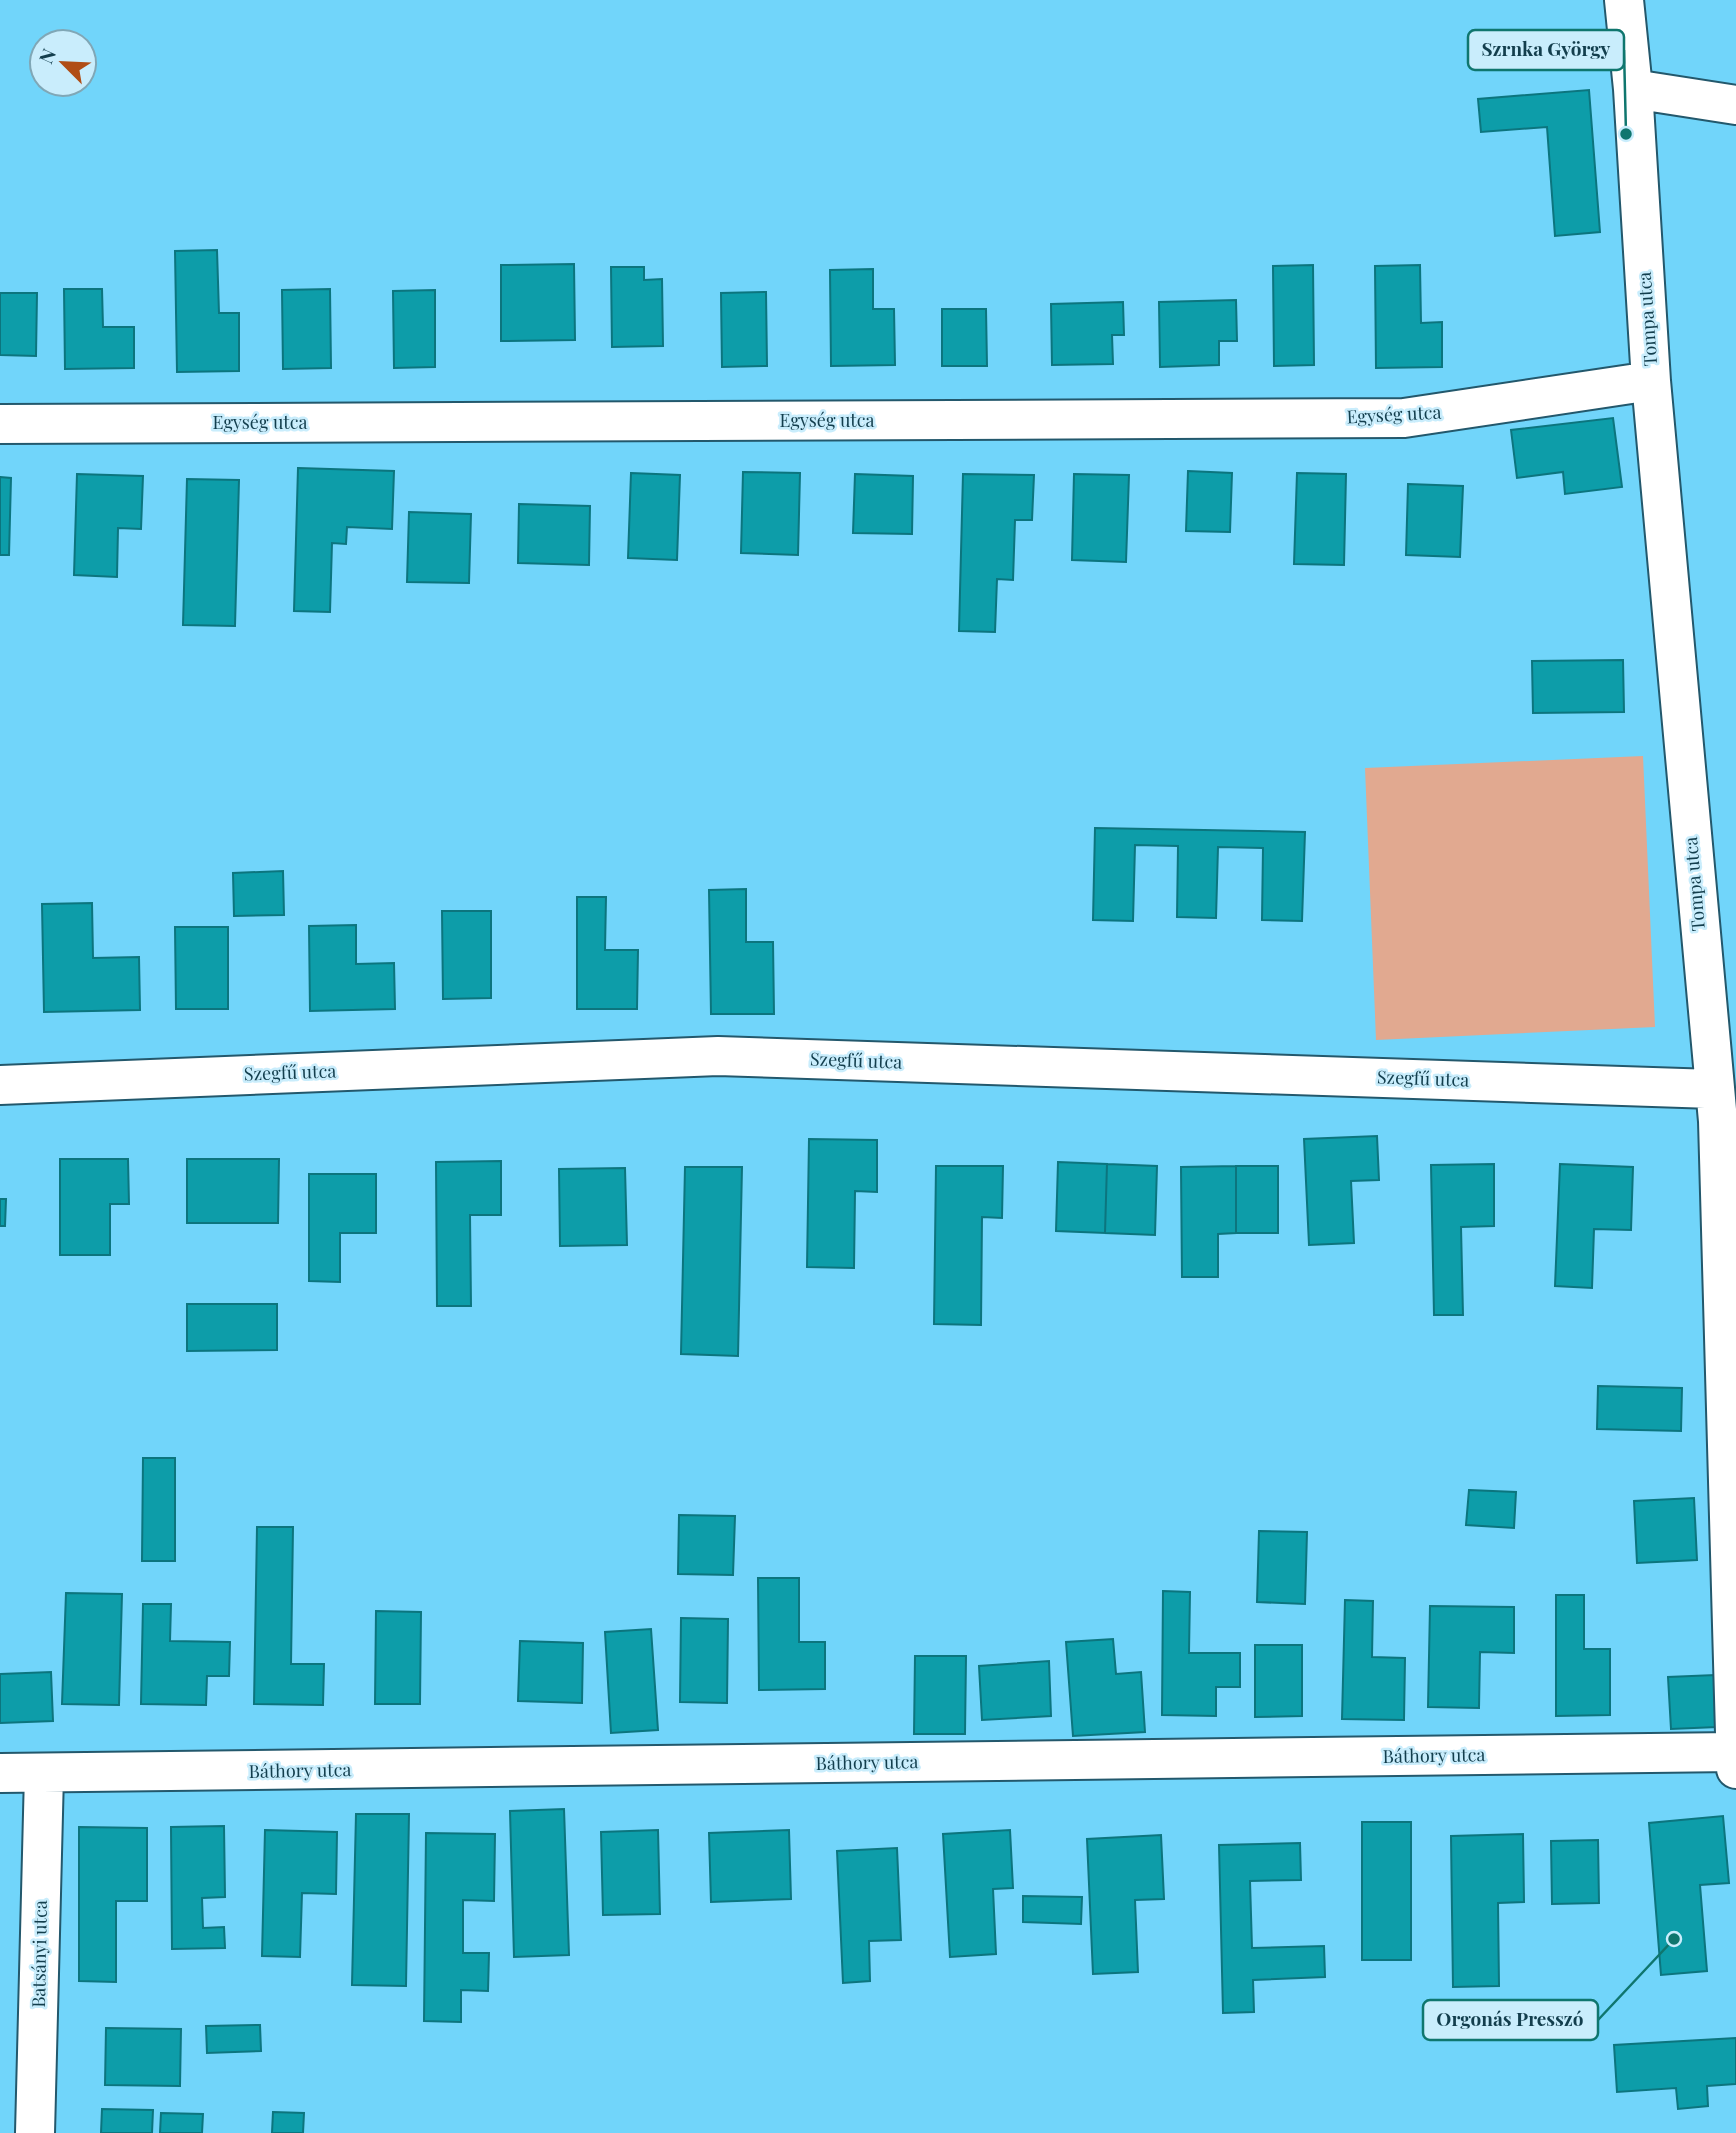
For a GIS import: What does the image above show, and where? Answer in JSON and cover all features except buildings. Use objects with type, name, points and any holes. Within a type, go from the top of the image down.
[{"type":"street","name":"Tompa utca","points":[[1624,0],[1633,89],[1651,381],[1722,1111],[1735,1761]]},
{"type":"street","points":[[1633,89],[1736,105]]},
{"type":"street","name":"Egység utca","points":[[0,424],[1404,418],[1651,381]]},
{"type":"street","name":"Szegfű utca","points":[[0,1085],[718,1056],[1722,1111]]},
{"type":"street","name":"Báthory utca","points":[[0,1773],[1735,1761]]},
{"type":"street","name":"Batsányi utca","points":[[35,2133],[44,1774]]},
{"type":"shaded area","points":[[1643,756],[1655,1027],[1376,1040],[1365,768]]},
{"type":"place","name":"Szrnka György","points":[[1626,134]]},
{"type":"place","name":"Orgonás Presszó","points":[[1674,1939]]}]
